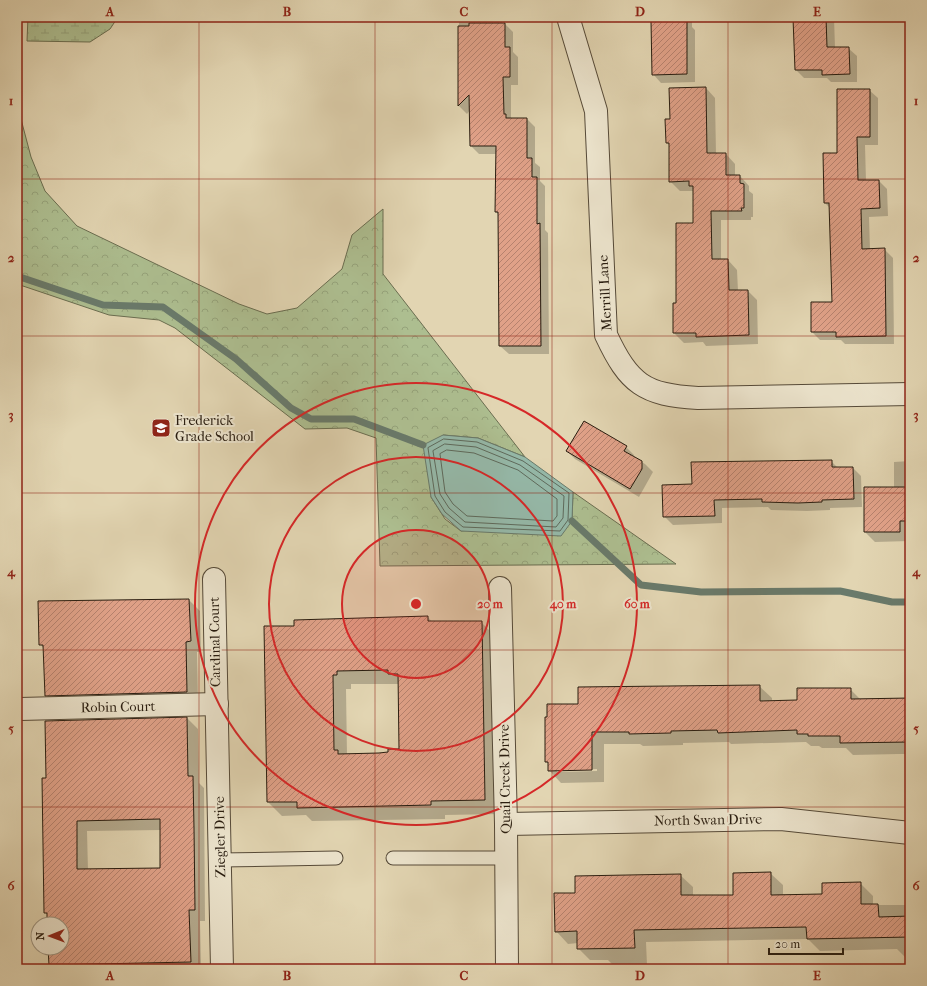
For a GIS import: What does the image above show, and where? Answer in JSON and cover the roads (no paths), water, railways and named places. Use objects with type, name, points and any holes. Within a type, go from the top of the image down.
[{"type":"street","name":"Merrill Lane","points":[[568,17],[596,111],[606,336],[617,359],[632,379],[649,390],[672,396],[698,398],[910,394]]},
{"type":"street","name":"Cardinal Court","points":[[214,579],[217,704]]},
{"type":"street","name":"Quail Creek Drive","points":[[500,588],[506,824],[507,969]]},
{"type":"street","name":"Robin Court","points":[[20,709],[217,704]]},
{"type":"street","name":"Ziegler Drive","points":[[217,704],[222,969]]},
{"type":"street","name":"North Swan Drive","points":[[506,824],[781,819],[910,833]]},
{"type":"lane","points":[[220,860],[336,858]]},
{"type":"lane","points":[[393,858],[506,858]]},
{"type":"water","points":[[443,435],[478,438],[525,457],[573,492],[572,521],[561,536],[461,531],[442,514],[431,497],[423,445]]},
{"type":"waterway","points":[[17,276],[103,305],[163,307],[236,359],[291,408],[311,419],[354,419],[423,445]]},
{"type":"waterway","points":[[572,521],[641,585],[701,592],[840,591],[892,602],[910,602]]},
{"type":"place","name":"Frederick Grade School","points":[[161,428]]}]
